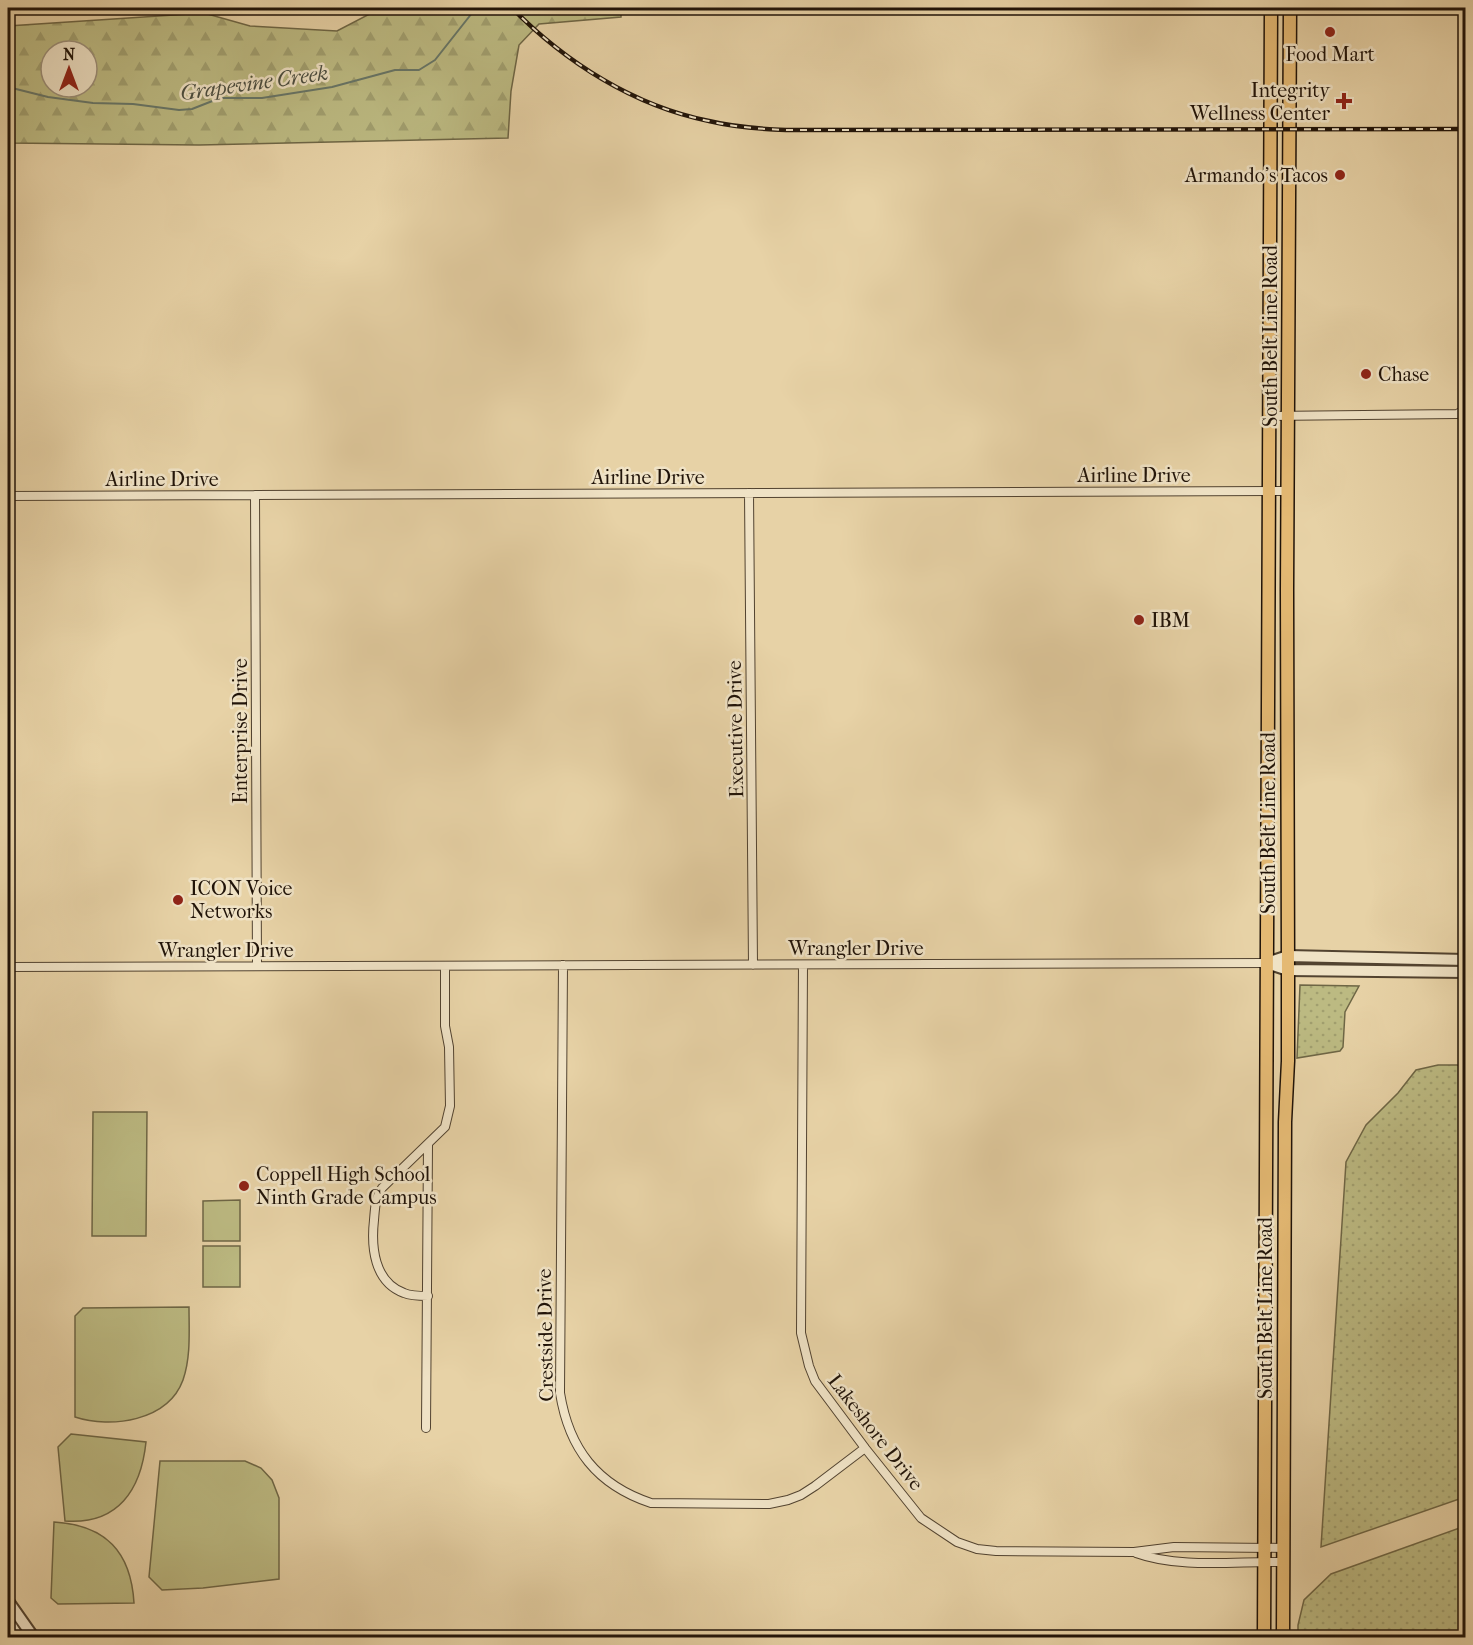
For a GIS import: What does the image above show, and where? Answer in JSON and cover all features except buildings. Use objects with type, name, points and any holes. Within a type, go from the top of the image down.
[{"type":"main road","name":"South Belt Line Road","points":[[1264,1638],[1271,8]]},
{"type":"main road","name":"South Belt Line Road","points":[[1283,1638],[1285,1122],[1288,970],[1290,8]]},
{"type":"main road","points":[[1270,159],[1290,163]]},
{"type":"main road","points":[[1268,709],[1287,709]]},
{"type":"main road","points":[[1266,1345],[1284,1345]]},
{"type":"street","points":[[1269,416],[1457,414],[1466,409]]},
{"type":"street","name":"Airline Drive","points":[[8,496],[1288,491]]},
{"type":"street","name":"Executive Drive","points":[[748,493],[753,965]]},
{"type":"street","name":"Enterprise Drive","points":[[255,495],[257,966]]},
{"type":"street","points":[[1267,963],[1288,956],[1466,960]]},
{"type":"street","points":[[1426,958],[1426,971]]},
{"type":"street","points":[[1267,963],[1288,970],[1466,972]]},
{"type":"street","name":"Wrangler Drive","points":[[8,967],[1267,963]]},
{"type":"street","name":"Crestside Drive","points":[[563,965],[560,1394],[564,1416],[581,1454],[598,1473],[616,1487],[651,1503],[769,1504],[801,1495],[865,1448]]},
{"type":"street","name":"Lakeshore Drive","points":[[802,965],[801,1333],[803,1347],[815,1381],[921,1518],[957,1542],[996,1551],[1134,1552],[1174,1547],[1284,1548]]},
{"type":"street","points":[[428,1296],[405,1294],[392,1287],[381,1274],[374,1257],[372,1229],[377,1195],[382,1188],[445,1127],[450,1106],[449,1047],[445,1026],[445,966]]},
{"type":"street","points":[[426,1428],[428,1145]]},
{"type":"street","name":"Lakeshore Drive","points":[[1134,1552],[1150,1558],[1176,1562],[1284,1562]]},
{"type":"street","points":[[8,1600],[34,1638]]},
{"type":"street","points":[[8,1621],[20,1638]]},
{"type":"green space","points":[[381,8],[621,8],[621,17],[539,24],[519,45],[511,91],[508,138],[199,145],[8,143],[8,26],[204,13],[250,26],[337,31]]},
{"type":"green space","points":[[1300,985],[1359,986],[1345,1012],[1343,1047],[1340,1051],[1297,1058]]},
{"type":"green space","points":[[1438,1065],[1465,1067],[1465,1497],[1321,1547],[1346,1162],[1366,1125],[1398,1093],[1416,1070]]},
{"type":"green space","points":[[93,1112],[147,1112],[146,1236],[92,1236]]},
{"type":"green space","points":[[240,1200],[240,1241],[203,1241],[203,1201]]},
{"type":"green space","points":[[203,1246],[240,1246],[240,1287],[203,1287]]},
{"type":"green space","points":[[189,1307],[186,1371],[176,1394],[165,1405],[152,1413],[121,1421],[89,1421],[75,1417],[75,1316],[83,1308]]},
{"type":"green space","points":[[71,1434],[146,1442],[139,1475],[124,1501],[99,1517],[83,1521],[65,1521],[58,1447]]},
{"type":"green space","points":[[160,1461],[245,1461],[261,1468],[272,1480],[279,1498],[279,1579],[203,1588],[162,1590],[149,1577]]},
{"type":"green space","points":[[54,1522],[88,1529],[112,1544],[128,1569],[134,1603],[58,1604],[51,1598]]},
{"type":"green space","points":[[1465,1526],[1465,1637],[1298,1637],[1298,1625],[1304,1600],[1331,1574]]},
{"type":"waterway","name":"Grapevine Creek","points":[[8,87],[48,97],[179,110],[192,109],[220,98],[262,98],[332,87],[395,70],[419,70],[435,60],[476,8]]},
{"type":"railway","points":[[512,8],[578,64],[628,93],[681,114],[737,126],[786,130],[1466,129]]},
{"type":"place","name":"Food Mart","points":[[1330,32]]},
{"type":"place","name":"Integrity Wellness Center","points":[[1344,101]]},
{"type":"place","name":"Armando's Tacos","points":[[1340,175]]},
{"type":"place","name":"Chase","points":[[1366,374]]},
{"type":"place","name":"IBM","points":[[1139,620]]},
{"type":"place","name":"ICON Voice Networks","points":[[178,900]]},
{"type":"place","name":"Coppell High School Ninth Grade Campus","points":[[244,1186]]}]
